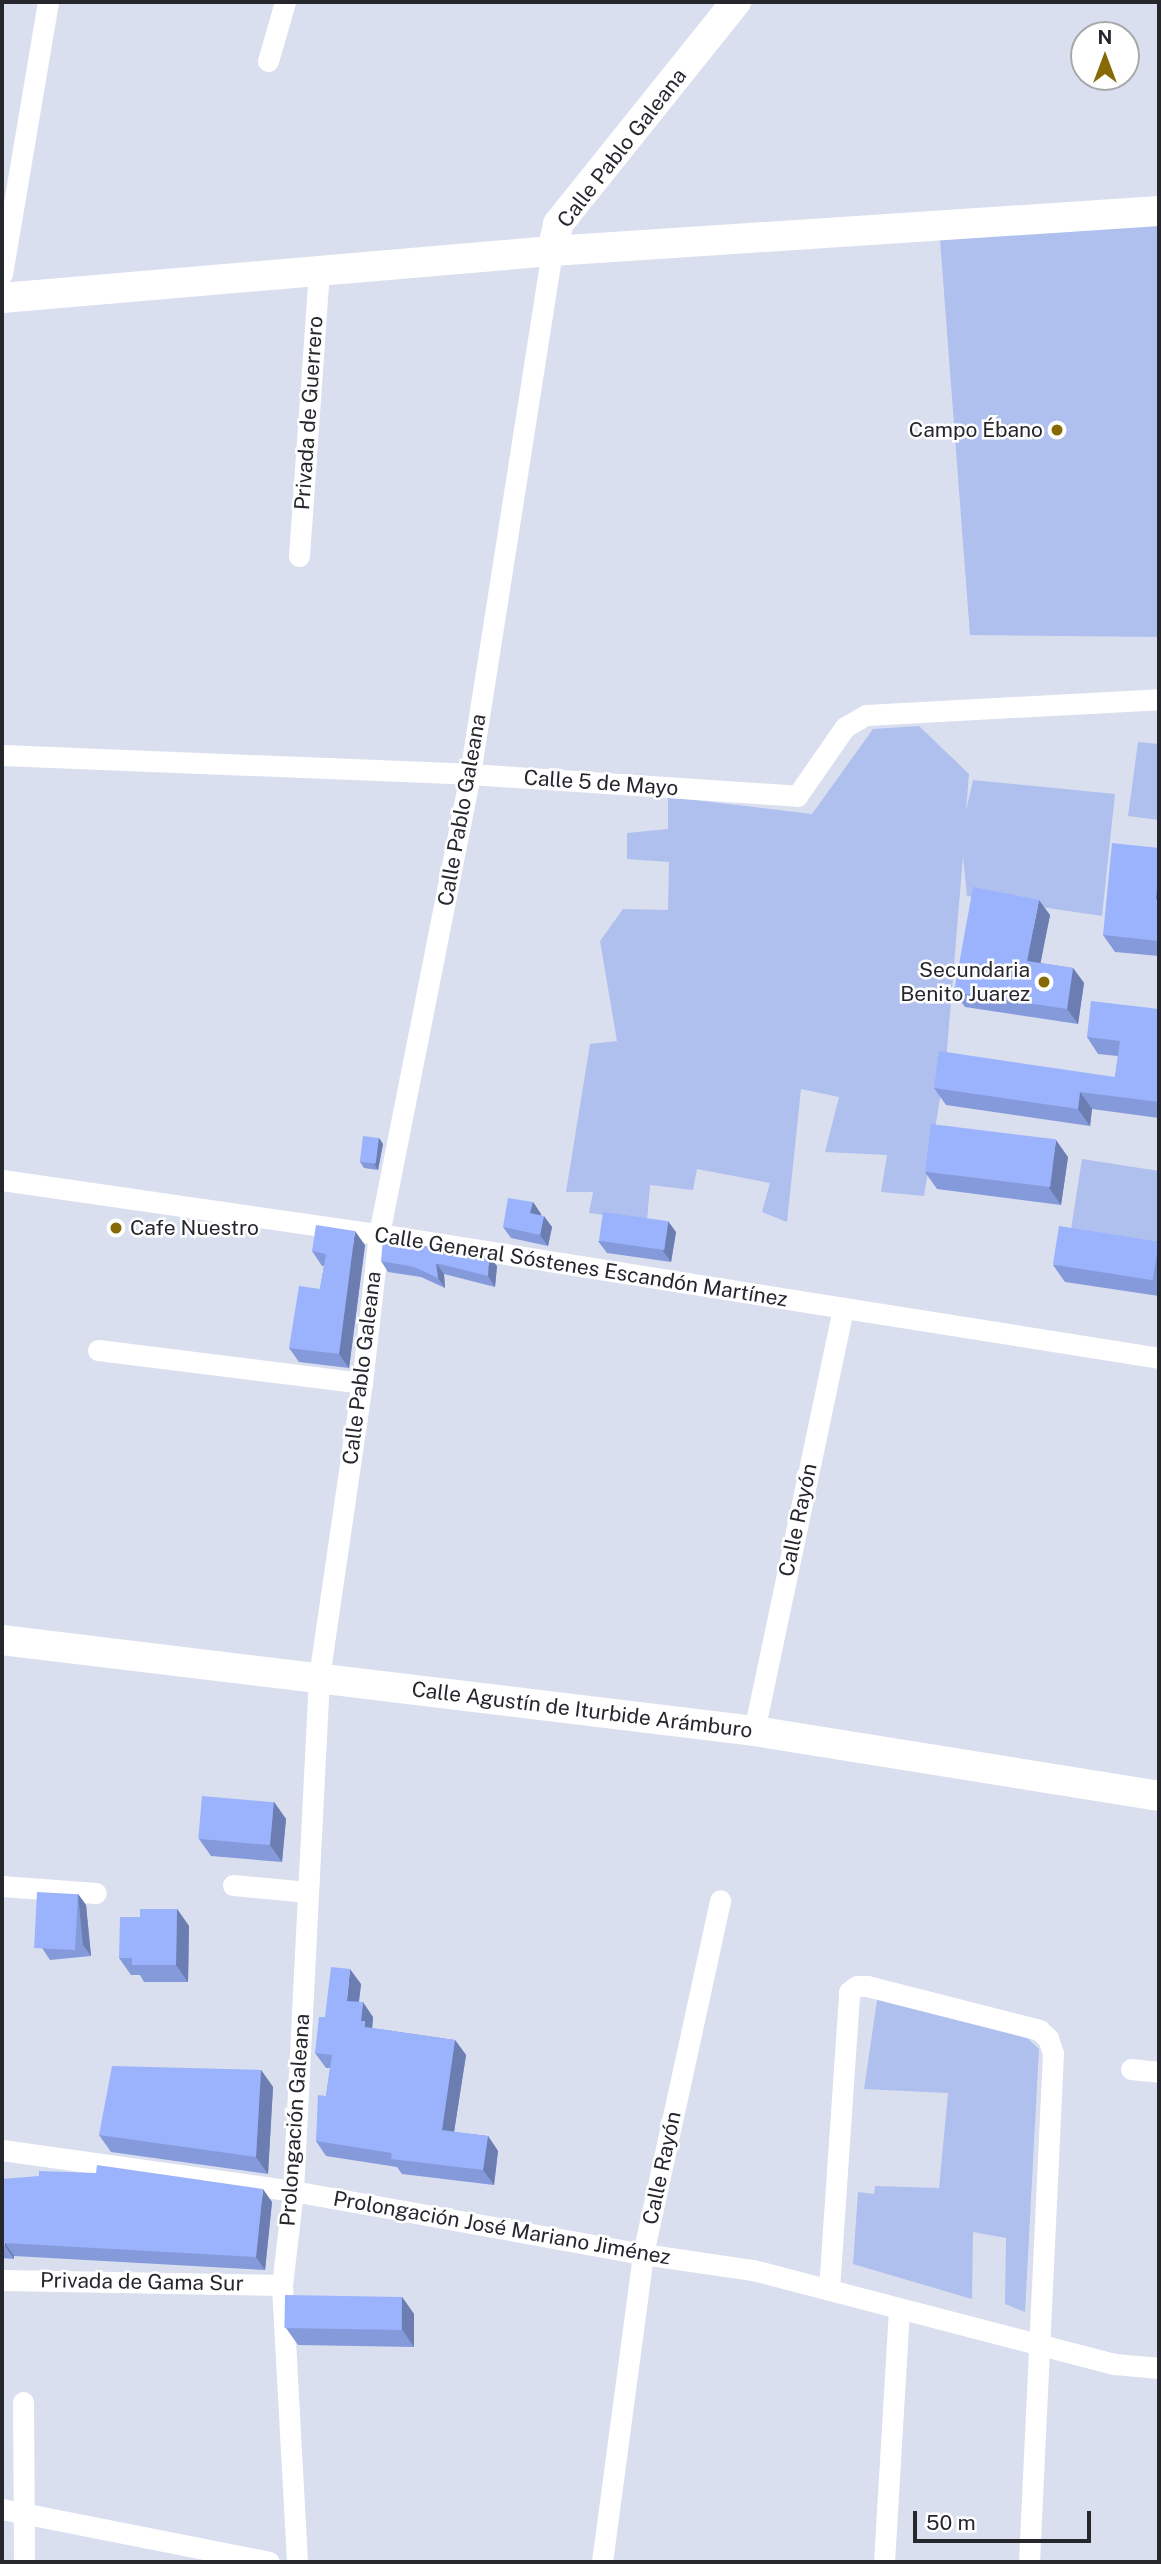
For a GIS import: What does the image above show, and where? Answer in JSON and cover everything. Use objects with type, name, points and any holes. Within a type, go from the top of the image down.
[{"type":"street","points":[[2,274],[48,2]]},
{"type":"street","points":[[268,61],[285,2]]},
{"type":"street","name":"Calle Pablo Galeana","points":[[319,1677],[362,1383],[379,1234],[470,774],[558,224],[736,2]]},
{"type":"street","points":[[2,298],[552,251],[1159,211]]},
{"type":"street","name":"Privada de Guerrero","points":[[299,556],[319,271]]},
{"type":"street","name":"Calle 5 de Mayo","points":[[2,755],[470,774],[797,796],[845,727],[866,715],[1159,699]]},
{"type":"street","name":"Calle General Sóstenes Escandón Martínez","points":[[2,1180],[379,1234],[1159,1358]]},
{"type":"street","name":"Calle Rayón","points":[[754,1731],[843,1309]]},
{"type":"street","points":[[99,1350],[362,1383]]},
{"type":"street","name":"Calle Agustín de Iturbide Arámburo","points":[[2,1640],[754,1731],[1159,1796]]},
{"type":"street","name":"Prolongación Galeana","points":[[297,2562],[282,2285],[293,2191],[319,1677]]},
{"type":"street","points":[[233,1885],[308,1892]]},
{"type":"street","points":[[2,1886],[96,1893]]},
{"type":"street","name":"Calle Rayón","points":[[602,2562],[643,2254],[720,1900]]},
{"type":"street","points":[[829,2289],[849,1992],[856,1986],[867,1986],[1039,2030],[1048,2038],[1053,2053],[1029,2562]]},
{"type":"street","points":[[1131,2070],[1159,2073]]},
{"type":"street","name":"Prolongación José Mariano Jiménez","points":[[2,2150],[293,2191],[643,2254],[753,2270],[1115,2364],[1159,2368]]},
{"type":"street","name":"Privada de Gama Sur","points":[[2,2280],[282,2285]]},
{"type":"street","points":[[884,2562],[899,2308]]},
{"type":"street","points":[[23,2402],[24,2562]]},
{"type":"street","points":[[2,2509],[269,2562]]},
{"type":"shaded area","name":"Campo Ébano","points":[[1159,211],[1159,637],[970,635],[939,226]]},
{"type":"shaded area","points":[[919,726],[969,774],[966,811],[973,780],[1115,794],[1102,916],[967,896],[963,856],[946,1062],[924,1196],[881,1192],[887,1155],[825,1152],[839,1097],[801,1089],[787,1222],[762,1212],[770,1183],[697,1169],[693,1190],[650,1185],[647,1221],[589,1213],[593,1192],[566,1192],[590,1044],[617,1041],[600,941],[623,909],[668,910],[669,862],[627,859],[627,833],[668,829],[668,797],[812,814],[873,729]]},
{"type":"shaded area","points":[[1138,742],[1159,744],[1159,820],[1128,816]]},
{"type":"shaded area","points":[[1082,1159],[1159,1171],[1159,1255],[1069,1242]]},
{"type":"shaded area","points":[[878,1994],[1018,2029],[1039,2049],[1025,2312],[1005,2304],[1006,2238],[973,2232],[972,2299],[853,2264],[858,2192],[874,2194],[875,2186],[939,2188],[948,2093],[864,2089]]},
{"type":"building","points":[[1112,843],[1159,848],[1156,899],[1159,900],[1159,941],[1103,935]]},
{"type":"building","points":[[973,887],[1039,900],[1027,961],[1073,968],[1067,1009],[954,992]]},
{"type":"building","points":[[1091,1001],[1159,1009],[1159,1102],[1080,1092],[1078,1109],[934,1088],[939,1051],[1115,1077],[1120,1041],[1087,1037]]},
{"type":"building","points":[[931,1124],[1056,1139],[1050,1187],[925,1172]]},
{"type":"building","points":[[363,1136],[379,1138],[376,1164],[360,1162]]},
{"type":"building","points":[[508,1198],[533,1202],[530,1213],[544,1216],[540,1235],[503,1227]]},
{"type":"building","points":[[603,1212],[668,1221],[664,1250],[599,1241]]},
{"type":"building","points":[[316,1225],[355,1231],[339,1354],[289,1348],[299,1286],[320,1289],[326,1254],[312,1251]]},
{"type":"building","points":[[1059,1226],[1159,1242],[1153,1280],[1053,1265]]},
{"type":"building","points":[[383,1239],[489,1256],[488,1276],[436,1263],[438,1278],[414,1267],[381,1261]]},
{"type":"building","points":[[202,1796],[274,1802],[270,1845],[198,1839]]},
{"type":"building","points":[[37,1892],[78,1894],[75,1950],[34,1948]]},
{"type":"building","points":[[140,1909],[177,1909],[176,1965],[132,1965],[132,1958],[119,1958],[120,1917],[140,1917]]},
{"type":"building","points":[[331,1967],[350,1969],[347,2001],[363,2002],[361,2021],[365,2021],[365,2027],[455,2040],[442,2130],[488,2136],[483,2170],[391,2159],[392,2153],[316,2141],[318,2095],[326,2096],[332,2055],[315,2053],[319,2017],[325,2017]]},
{"type":"building","points":[[112,2066],[261,2070],[256,2157],[99,2135]]},
{"type":"building","points":[[97,2165],[263,2189],[256,2257],[5,2243],[5,2246],[2,2246],[2,2179],[39,2176],[39,2171],[96,2173]]},
{"type":"building","points":[[285,2295],[402,2297],[401,2330],[284,2328]]},
{"type":"place","name":"Campo Ébano","points":[[1057,430]]},
{"type":"place","name":"Secundaria Benito Juarez","points":[[1044,982]]},
{"type":"place","name":"Cafe Nuestro","points":[[116,1228]]}]
